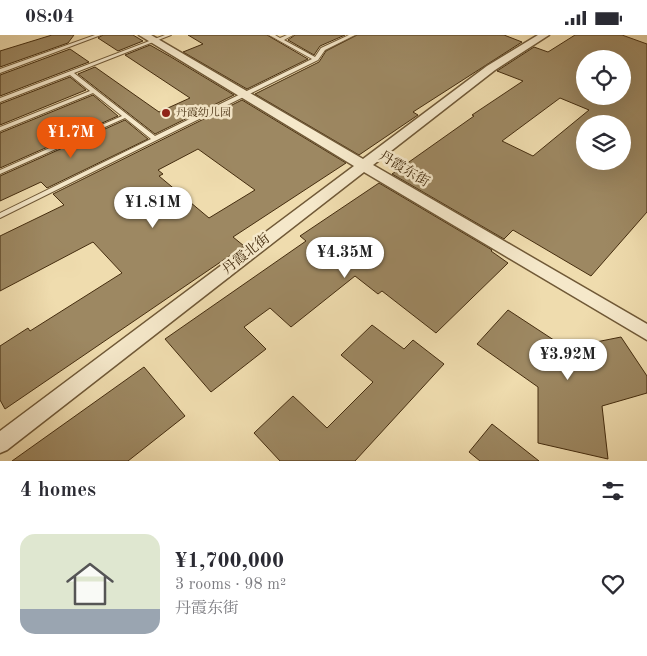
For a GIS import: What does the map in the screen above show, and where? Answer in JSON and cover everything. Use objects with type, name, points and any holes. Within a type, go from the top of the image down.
[{"type":"street","name":"丹霞东街","points":[[149,38],[647,333]]},
{"type":"street","name":"丹霞北街","points":[[0,443],[364,164],[491,68],[534,39]]},
{"type":"lane","points":[[0,71],[100,35]]},
{"type":"lane","points":[[0,100],[71,73],[149,38],[169,35]]},
{"type":"lane","points":[[271,35],[316,59]]},
{"type":"lane","points":[[280,40],[291,35]]},
{"type":"lane","points":[[0,215],[316,59],[323,49],[353,35]]},
{"type":"lane","points":[[71,73],[155,139]]},
{"type":"lane","points":[[0,129],[94,91]]},
{"type":"lane","points":[[0,172],[126,116]]},
{"type":"building","points":[[52,35],[74,35],[68,43],[0,67],[0,51]]},
{"type":"building","points":[[103,35],[133,35],[143,41],[118,51],[98,38]]},
{"type":"building","points":[[188,35],[267,35],[308,59],[247,89],[183,52],[203,44]]},
{"type":"building","points":[[295,35],[345,35],[320,46],[314,55],[288,40]]},
{"type":"building","points":[[357,35],[504,35],[522,42],[413,112],[418,115],[359,155],[255,94],[319,62],[326,51]]},
{"type":"building","points":[[575,35],[622,35],[647,44],[647,212],[591,276],[513,230],[504,239],[392,174],[474,116],[472,115],[523,81],[497,71],[534,47],[548,52]],"holes":[[[576,50],[631,50],[631,105],[577,105],[589,110],[583,115],[631,115],[631,170],[576,170],[576,121],[533,156],[502,141],[560,98],[576,105]]]},
{"type":"building","points":[[150,45],[234,95],[155,134],[78,74],[95,67],[159,112],[190,98],[125,55]]},
{"type":"building","points":[[70,49],[89,62],[0,96],[0,75]]},
{"type":"building","points":[[70,77],[86,90],[0,125],[0,104]]},
{"type":"building","points":[[93,95],[118,116],[0,168],[0,133]]},
{"type":"building","points":[[242,100],[346,163],[233,237],[244,246],[5,409],[0,400],[0,346],[28,328],[30,331],[122,273],[93,242],[0,291],[0,236],[64,205],[53,194]],"holes":[[[198,149],[255,190],[209,218],[159,176],[163,174],[158,170]]]},
{"type":"building","points":[[125,120],[148,139],[47,188],[41,182],[0,201],[0,176]]},
{"type":"building","points":[[379,183],[492,250],[508,263],[436,333],[382,291],[378,294],[355,276],[291,327],[270,308],[244,327],[266,349],[211,392],[165,339],[306,241],[300,236]]},
{"type":"building","points":[[508,310],[566,348],[621,337],[647,376],[647,393],[602,406],[608,459],[538,443],[538,387],[477,344]]},
{"type":"building","points":[[372,325],[404,349],[413,340],[444,364],[355,461],[280,461],[254,433],[293,396],[327,428],[373,382],[341,355]]},
{"type":"building","points":[[144,367],[185,416],[128,461],[12,461]]},
{"type":"building","points":[[492,424],[539,461],[480,461],[469,452]]},
{"type":"place","name":"丹霞幼儿园","points":[[166,113]]}]
